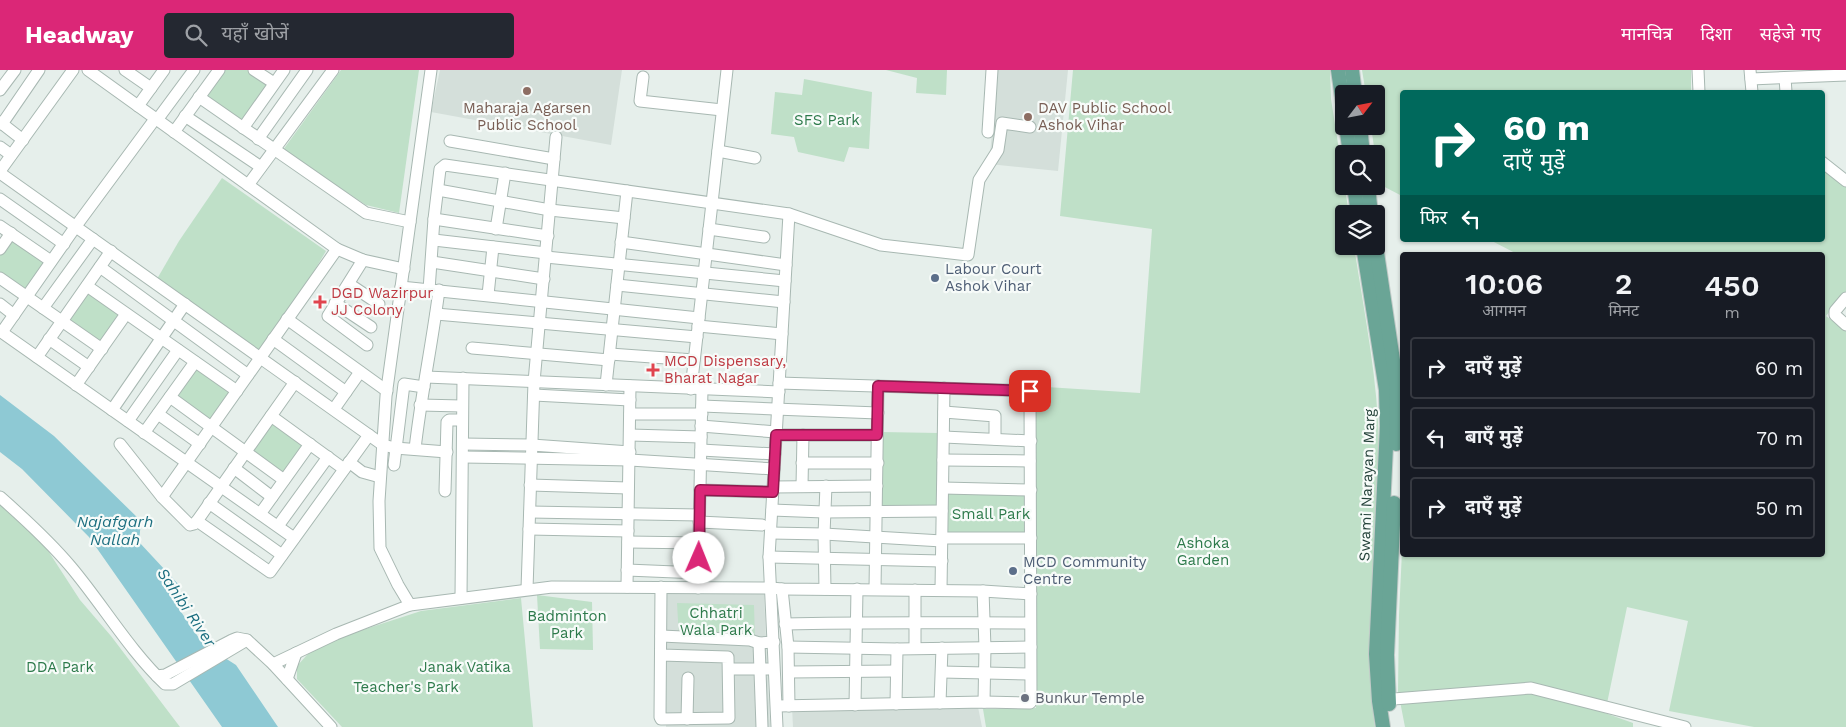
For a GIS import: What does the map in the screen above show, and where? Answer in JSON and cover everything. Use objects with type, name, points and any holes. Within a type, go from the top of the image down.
[{"type":"main road","points":[[1338,70],[1340,85]]},
{"type":"main road","points":[[1352,70],[1354,85]]},
{"type":"main road","name":"Swami Narayan Marg","points":[[1364,255],[1386,390],[1387,426],[1376,654],[1383,700],[1392,727]]},
{"type":"main road","name":"Swami Narayan Marg","points":[[1377,255],[1397,388],[1396,470],[1383,727]]},
{"type":"street","points":[[0,90],[15,70]]},
{"type":"street","points":[[23,140],[1,123],[40,70]]},
{"type":"street","points":[[73,70],[0,172],[383,445],[395,448],[447,452]]},
{"type":"street","points":[[88,70],[337,249],[363,260],[404,269]]},
{"type":"street","points":[[125,70],[151,88]]},
{"type":"street","points":[[194,70],[76,226],[1,332],[294,538]]},
{"type":"street","points":[[174,132],[219,70]]},
{"type":"street","points":[[254,70],[274,83]]},
{"type":"street","points":[[242,128],[284,70]]},
{"type":"street","points":[[258,139],[307,70]]},
{"type":"street","points":[[410,605],[380,548],[378,500],[387,391],[431,70]]},
{"type":"street","points":[[698,588],[702,410],[697,389],[694,360],[727,70]]},
{"type":"street","points":[[988,132],[992,70]]},
{"type":"street","points":[[1698,70],[1699,90]]},
{"type":"street","points":[[138,106],[161,71]]},
{"type":"street","points":[[248,185],[330,71]]},
{"type":"street","points":[[1752,90],[1751,75],[1786,78],[1821,73],[1846,75]]},
{"type":"street","points":[[643,76],[640,101],[722,110]]},
{"type":"street","points":[[1786,78],[1786,90]]},
{"type":"street","points":[[199,97],[366,213],[410,222]]},
{"type":"street","points":[[185,116],[261,167]]},
{"type":"street","points":[[415,449],[420,405],[436,314],[432,262],[434,219],[440,169],[445,165],[789,214],[881,245],[968,255],[979,180],[998,150],[1002,123],[1030,127]]},
{"type":"street","points":[[527,589],[534,382],[556,137]]},
{"type":"street","points":[[450,141],[554,158]]},
{"type":"street","points":[[0,147],[12,155]]},
{"type":"street","points":[[718,151],[755,158]]},
{"type":"street","points":[[1825,164],[1846,181]]},
{"type":"street","points":[[496,229],[505,173]]},
{"type":"street","points":[[438,190],[550,210],[624,218]]},
{"type":"street","points":[[606,385],[627,191]]},
{"type":"street","points":[[0,199],[64,244]]},
{"type":"street","points":[[789,214],[772,510],[766,529],[769,557],[785,624],[788,647],[790,706]]},
{"type":"street","points":[[434,219],[548,236]]},
{"type":"street","points":[[0,226],[51,261]]},
{"type":"street","points":[[709,229],[764,237]]},
{"type":"street","points":[[0,249],[11,234]]},
{"type":"street","points":[[43,308],[93,239]]},
{"type":"street","points":[[434,240],[546,255],[785,281]]},
{"type":"street","points":[[622,242],[786,265]]},
{"type":"street","points":[[488,295],[493,247]]},
{"type":"street","points":[[162,497],[337,249]]},
{"type":"street","points":[[37,357],[111,251]]},
{"type":"street","points":[[363,260],[328,314],[329,317],[367,345]]},
{"type":"street","points":[[432,262],[544,279]]},
{"type":"street","points":[[100,267],[248,375]]},
{"type":"street","points":[[0,278],[102,349]]},
{"type":"street","points":[[349,284],[379,304]]},
{"type":"street","points":[[87,286],[237,391]]},
{"type":"street","points":[[616,286],[784,302]]},
{"type":"street","points":[[401,287],[614,308],[698,327]]},
{"type":"street","points":[[1846,298],[1834,315],[1846,325]]},
{"type":"street","points":[[335,302],[371,327]]},
{"type":"street","points":[[0,304],[14,314]]},
{"type":"street","points":[[112,410],[185,304]]},
{"type":"street","points":[[76,385],[126,314]]},
{"type":"street","points":[[436,314],[612,331],[698,327],[782,334]]},
{"type":"street","points":[[287,320],[387,391]]},
{"type":"street","points":[[49,339],[89,367]]},
{"type":"street","points":[[273,339],[346,392]]},
{"type":"street","points":[[472,348],[537,354],[694,360]]},
{"type":"street","points":[[128,421],[178,350]]},
{"type":"street","points":[[144,433],[195,362]]},
{"type":"street","points":[[334,410],[360,372]]},
{"type":"street","points":[[462,598],[463,378]]},
{"type":"street","points":[[394,466],[404,384],[463,378],[697,389],[878,386],[1030,391],[1031,703],[984,702],[777,706]]},
{"type":"street","points":[[120,444],[162,497],[190,525],[194,524],[295,382]]},
{"type":"street","points":[[627,587],[630,386]]},
{"type":"street","points":[[876,589],[878,386]]},
{"type":"street","points":[[941,590],[944,388]]},
{"type":"street","points":[[534,395],[630,400]]},
{"type":"street","points":[[170,397],[284,480]]},
{"type":"street","points":[[420,405],[462,406]]},
{"type":"street","points":[[630,414],[702,410],[878,413]]},
{"type":"street","points":[[944,412],[995,416],[995,439]]},
{"type":"street","points":[[158,414],[200,444]]},
{"type":"street","points":[[272,416],[328,457],[346,466],[380,477]]},
{"type":"street","points":[[445,491],[447,422],[449,420],[462,420]]},
{"type":"street","points":[[630,435],[701,432],[877,435]]},
{"type":"street","points":[[197,521],[270,572],[369,435]]},
{"type":"street","points":[[802,486],[803,435]]},
{"type":"street","points":[[944,437],[1031,441]]},
{"type":"street","points":[[260,514],[310,444]]},
{"type":"street","points":[[463,444],[532,445],[700,464],[774,468]]},
{"type":"street","points":[[701,450],[775,454]]},
{"type":"street","points":[[463,457],[532,460],[630,456]]},
{"type":"street","points":[[278,526],[328,457]]},
{"type":"street","points":[[943,460],[1030,461]]},
{"type":"street","points":[[802,463],[878,463]]},
{"type":"street","points":[[234,468],[272,496]]},
{"type":"street","points":[[530,486],[628,488]]},
{"type":"street","points":[[700,490],[773,490],[802,486],[877,486]]},
{"type":"street","points":[[825,589],[824,512],[826,486]]},
{"type":"street","points":[[943,488],[1031,490]]},
{"type":"street","points":[[0,498],[53,547],[165,678],[242,641],[273,664],[331,727]]},
{"type":"street","points":[[209,504],[282,555]]},
{"type":"street","points":[[772,510],[824,512],[876,510],[942,511]]},
{"type":"street","points":[[530,512],[628,513],[699,518],[766,529],[876,538],[1031,538]]},
{"type":"street","points":[[529,529],[699,543]]},
{"type":"street","points":[[769,557],[942,561]]},
{"type":"street","points":[[627,570],[699,573]]},
{"type":"street","points":[[273,664],[336,634],[410,605],[527,589],[552,587],[661,587],[876,589],[1031,594]]},
{"type":"street","points":[[661,587],[660,717],[663,723],[687,720],[728,723],[730,717],[729,669],[726,656],[727,640]]},
{"type":"street","points":[[776,589],[774,642],[778,727]]},
{"type":"street","points":[[854,705],[857,589]]},
{"type":"street","points":[[915,590],[915,648]]},
{"type":"street","points":[[983,591],[984,702]]},
{"type":"street","points":[[785,624],[856,622],[915,624],[1030,623]]},
{"type":"street","points":[[661,636],[725,638],[727,640],[750,640],[759,643],[774,642]]},
{"type":"street","points":[[759,643],[762,727]]},
{"type":"street","points":[[788,647],[897,649],[1031,647]]},
{"type":"street","points":[[940,703],[942,648]]},
{"type":"street","points":[[896,704],[897,649]]},
{"type":"street","points":[[287,679],[296,653]]},
{"type":"street","points":[[661,655],[726,656]]},
{"type":"street","points":[[729,669],[775,669]]},
{"type":"street","points":[[789,672],[896,671]]},
{"type":"street","points":[[942,672],[1030,674]]},
{"type":"street","points":[[687,720],[688,678]]},
{"type":"street","points":[[1383,700],[1539,689],[1683,727]]},
{"type":"shaded area","name":"Maharaja Agarsen Public School","points":[[440,70],[622,70],[611,145],[431,112]]},
{"type":"shaded area","name":"DAV Public School Ashok Vihar","points":[[998,70],[1068,70],[1058,171],[989,164]]},
{"type":"shaded area","points":[[667,592],[764,594],[770,727],[666,727]]},
{"type":"shaded area","points":[[792,707],[978,707],[982,727],[793,727]]},
{"type":"green space","points":[[223,70],[247,70],[268,85],[241,122],[205,95]]},
{"type":"green space","points":[[341,70],[419,70],[399,213],[366,205],[283,150]]},
{"type":"green space","points":[[886,70],[947,70],[946,95],[916,93],[917,78]]},
{"type":"green space","name":"Ashoka Garden","points":[[1073,70],[1330,70],[1331,99],[1335,135],[1337,135],[1338,145],[1335,145],[1335,195],[1346,195],[1348,205],[1335,205],[1335,255],[1355,255],[1370,346],[1378,421],[1378,481],[1370,622],[1371,692],[1375,727],[986,727],[983,709],[1036,708],[1031,386],[1140,393],[1152,229],[1060,216]]},
{"type":"green space","points":[[1362,70],[1691,70],[1691,90],[1400,90],[1400,195],[1385,187],[1385,145],[1374,145],[1372,135],[1385,135],[1385,85],[1364,85]]},
{"type":"green space","name":"SFS Park","points":[[804,79],[872,92],[869,149],[849,147],[844,162],[798,152],[794,137],[771,134],[775,92],[802,95]]},
{"type":"green space","points":[[1825,171],[1846,187],[1846,291],[1826,316],[1846,331],[1846,727],[1754,727],[1669,711],[1688,621],[1627,607],[1605,713],[1633,723],[1633,727],[1405,727],[1398,691],[1402,557],[1825,557],[1825,252],[1513,252],[1494,242],[1825,242]]},
{"type":"green space","points":[[222,178],[326,251],[259,352],[157,279],[179,241]]},
{"type":"green space","points":[[12,236],[49,262],[26,294],[0,276],[0,253]]},
{"type":"green space","points":[[86,288],[123,314],[101,347],[64,321]]},
{"type":"green space","points":[[196,365],[233,391],[211,424],[174,398]]},
{"type":"green space","points":[[271,419],[308,444],[286,477],[248,451]]},
{"type":"green space","points":[[881,432],[939,433],[938,507],[880,506]]},
{"type":"green space","name":"Small Park","points":[[946,492],[1027,495],[1027,535],[946,533]]},
{"type":"green space","name":"DDA Park","points":[[0,505],[45,546],[80,600],[111,636],[180,727],[0,727]]},
{"type":"green space","name":"Badminton Park","points":[[537,595],[592,602],[593,650],[540,649]]},
{"type":"green space","name":"Janak Vatika","points":[[521,598],[533,727],[342,727],[297,679],[297,666],[316,645],[421,611]]},
{"type":"green space","name":"Chhatri Wala Park","points":[[677,603],[754,605],[755,639],[679,638]]},
{"type":"water","name":"Najafgarh Nallah","points":[[0,395],[54,436],[141,521],[139,542],[179,585],[175,603],[203,644],[236,665],[278,727],[222,727],[89,537],[22,469],[0,452]]},
{"type":"place","name":"Maharaja Agarsen Public School","points":[[527,91]]},
{"type":"place","name":"DAV Public School Ashok Vihar","points":[[1028,117]]},
{"type":"place","name":"Labour Court Ashok Vihar","points":[[935,278]]},
{"type":"place","name":"DGD Wazirpur JJ Colony","points":[[320,302]]},
{"type":"place","name":"MCD Dispensary, Bharat Nagar","points":[[653,370]]},
{"type":"place","name":"MCD Community Centre","points":[[1013,571]]},
{"type":"place","name":"Bunkur Temple","points":[[1025,698]]},
{"type":"route","points":[[699,558],[700,490],[773,492],[776,435],[877,435],[878,386],[1030,391]]},
{"type":"water label","name":"Sahibi River","points":[[187,607]]},
{"type":"park label","name":"Teacher's Park","points":[[406,687]]}]
